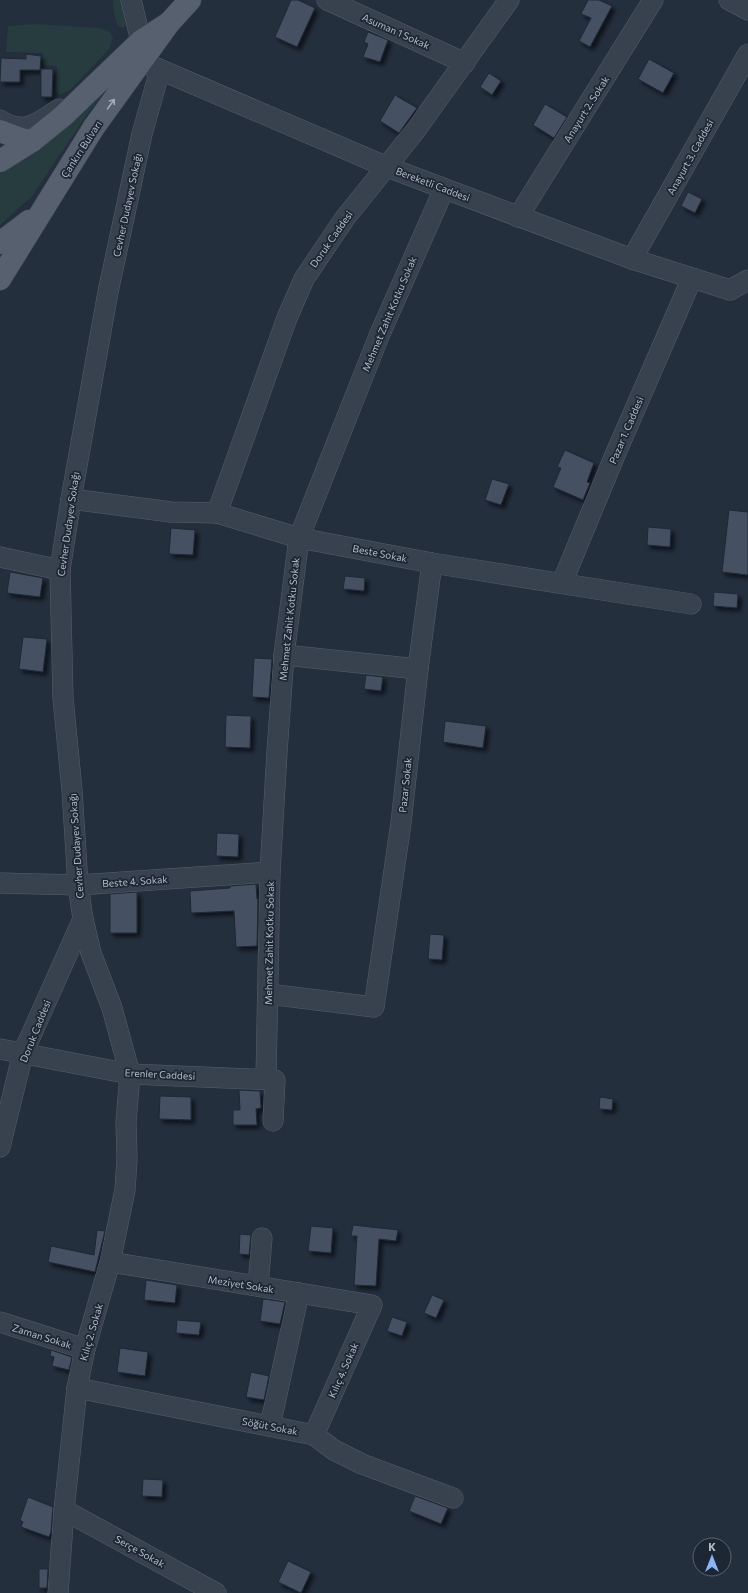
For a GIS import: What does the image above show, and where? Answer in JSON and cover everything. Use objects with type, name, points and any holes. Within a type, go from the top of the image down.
[{"type":"main road","name":"Çankırı Bulvarı","points":[[0,279],[94,127],[146,52],[190,0]]},
{"type":"main road","name":"Çankırı Bulvarı","points":[[0,161],[32,140],[146,52]]},
{"type":"main road","points":[[0,131],[21,139],[32,140]]},
{"type":"main road","points":[[0,244],[43,210]]},
{"type":"street","points":[[0,120],[8,126],[18,129],[36,124],[146,52],[131,0]]},
{"type":"street","name":"Asuman 1 Sokak","points":[[327,0],[465,63]]},
{"type":"street","name":"Doruk Caddesi","points":[[217,513],[287,318],[304,279],[345,218],[387,167],[465,63],[509,0]]},
{"type":"street","name":"Anayurt 2. Sokak","points":[[518,217],[653,0]]},
{"type":"street","points":[[729,0],[748,10]]},
{"type":"street","name":"Bereketli Caddesi","points":[[146,52],[387,167],[444,189],[632,259],[730,290],[748,280]]},
{"type":"street","name":"Cevher Dudayev Sokağı","points":[[130,1074],[112,1008],[90,953],[78,885],[72,790],[63,698],[60,570],[71,499],[108,292],[142,134],[146,52]]},
{"type":"street","name":"Anayurt 3. Caddesi","points":[[632,259],[748,54]]},
{"type":"street","name":"Mehmet Zahit Kotku Sokak","points":[[273,1121],[268,994],[270,872],[284,654],[299,538],[379,336],[444,189]]},
{"type":"street","name":"Pazar 1. Caddesi","points":[[562,583],[615,455],[692,278]]},
{"type":"street","name":"Beste Sokak","points":[[71,499],[171,512],[217,513],[299,538],[432,563],[691,604]]},
{"type":"street","points":[[0,557],[60,570]]},
{"type":"street","name":"Pazar Sokak","points":[[268,994],[374,1007],[401,823],[418,669],[432,563]]},
{"type":"street","points":[[284,654],[418,669]]},
{"type":"street","name":"Beste 4. Sokak","points":[[0,883],[78,885],[270,872]]},
{"type":"street","name":"Doruk Caddesi","points":[[0,1147],[23,1053],[83,919]]},
{"type":"street","name":"Erenler Caddesi","points":[[0,1049],[130,1074],[271,1079]]},
{"type":"street","name":"Kılıç 2. Sokak","points":[[58,1593],[64,1510],[77,1388],[85,1349],[110,1262],[125,1190],[127,1159],[126,1122],[130,1074]]},
{"type":"street","points":[[258,1286],[262,1238]]},
{"type":"street","name":"Meziyet Sokak","points":[[110,1262],[372,1305]]},
{"type":"street","points":[[270,1426],[299,1293]]},
{"type":"street","name":"Kılıç 4. Sokak","points":[[314,1435],[372,1305]]},
{"type":"street","name":"Zaman Sokak","points":[[0,1322],[85,1349]]},
{"type":"street","name":"Söğüt Sokak","points":[[77,1388],[314,1435],[334,1450],[362,1464],[453,1498]]},
{"type":"street","name":"Serçe Sokak","points":[[64,1510],[216,1593]]},
{"type":"green space","points":[[113,0],[123,0],[126,25],[123,28],[118,26],[114,13]]},
{"type":"green space","points":[[35,24],[97,28],[109,31],[113,38],[109,49],[71,89],[60,95],[56,91],[57,66],[42,65],[43,53],[6,52],[8,26]]},
{"type":"green space","points":[[130,61],[88,113],[32,196],[0,225],[0,172]]},
{"type":"building","points":[[291,0],[298,0],[315,8],[297,47],[275,37]]},
{"type":"building","points":[[588,0],[599,0],[612,6],[590,47],[579,41],[591,18],[581,14]]},
{"type":"building","points":[[368,32],[388,40],[380,62],[363,57],[368,44],[364,42]]},
{"type":"building","points":[[26,54],[41,56],[40,70],[20,70],[20,82],[0,82],[1,58],[26,59]]},
{"type":"building","points":[[649,59],[674,73],[663,93],[638,79]]},
{"type":"building","points":[[41,69],[53,69],[52,97],[41,97]]},
{"type":"building","points":[[489,73],[501,81],[492,95],[480,87]]},
{"type":"building","points":[[395,95],[417,108],[399,133],[380,121]]},
{"type":"building","points":[[545,104],[567,117],[554,138],[533,125]]},
{"type":"building","points":[[688,192],[702,199],[695,213],[681,206]]},
{"type":"building","points":[[565,450],[594,463],[587,482],[590,483],[583,500],[553,487],[561,468],[557,467]]},
{"type":"building","points":[[492,479],[509,484],[501,505],[485,500]]},
{"type":"building","points":[[729,510],[748,512],[748,575],[722,572]]},
{"type":"building","points":[[648,527],[671,529],[670,547],[647,545]]},
{"type":"building","points":[[171,528],[195,530],[193,555],[169,554]]},
{"type":"building","points":[[10,572],[43,578],[40,597],[7,593]]},
{"type":"building","points":[[345,576],[365,578],[364,591],[343,589]]},
{"type":"building","points":[[714,592],[738,594],[737,608],[713,606]]},
{"type":"building","points":[[23,637],[47,639],[43,672],[19,669]]},
{"type":"building","points":[[254,658],[272,659],[269,698],[252,697]]},
{"type":"building","points":[[366,675],[383,677],[381,691],[364,689]]},
{"type":"building","points":[[226,715],[251,716],[250,748],[225,747]]},
{"type":"building","points":[[445,721],[486,726],[483,748],[443,742]]},
{"type":"building","points":[[217,833],[239,834],[238,857],[216,856]]},
{"type":"building","points":[[256,884],[258,899],[257,946],[236,947],[234,911],[191,913],[190,891],[230,888],[230,886]]},
{"type":"building","points":[[137,892],[137,933],[110,933],[110,894]]},
{"type":"building","points":[[430,934],[444,935],[442,960],[428,959]]},
{"type":"building","points":[[239,1090],[260,1091],[261,1108],[256,1109],[257,1125],[233,1125],[233,1110],[240,1110]]},
{"type":"building","points":[[160,1096],[191,1097],[191,1120],[159,1119]]},
{"type":"building","points":[[600,1097],[613,1099],[612,1110],[599,1109]]},
{"type":"building","points":[[353,1225],[398,1230],[396,1241],[379,1239],[376,1286],[354,1285],[357,1236],[351,1236]]},
{"type":"building","points":[[311,1226],[333,1228],[331,1253],[308,1251]]},
{"type":"building","points":[[97,1230],[105,1231],[95,1272],[48,1262],[51,1246],[94,1255]]},
{"type":"building","points":[[240,1234],[251,1235],[249,1255],[239,1254]]},
{"type":"building","points":[[146,1280],[177,1285],[175,1303],[144,1300]]},
{"type":"building","points":[[432,1295],[444,1300],[436,1318],[424,1313]]},
{"type":"building","points":[[263,1299],[285,1302],[280,1324],[260,1321]]},
{"type":"building","points":[[392,1317],[407,1322],[402,1336],[387,1331]]},
{"type":"building","points":[[177,1320],[201,1322],[199,1335],[176,1333]]},
{"type":"building","points":[[120,1348],[148,1352],[145,1376],[117,1372]]},
{"type":"building","points":[[51,1350],[72,1357],[69,1370],[52,1366],[54,1357],[50,1356]]},
{"type":"building","points":[[251,1372],[269,1376],[264,1400],[246,1397]]},
{"type":"building","points":[[143,1479],[163,1480],[162,1497],[142,1496]]},
{"type":"building","points":[[415,1496],[448,1508],[441,1524],[409,1511]]},
{"type":"building","points":[[28,1497],[53,1507],[51,1532],[49,1537],[21,1527],[23,1522],[20,1520]]},
{"type":"building","points":[[288,1561],[311,1572],[301,1593],[278,1582]]},
{"type":"building","points":[[39,1569],[48,1569],[47,1588],[39,1588]]}]
